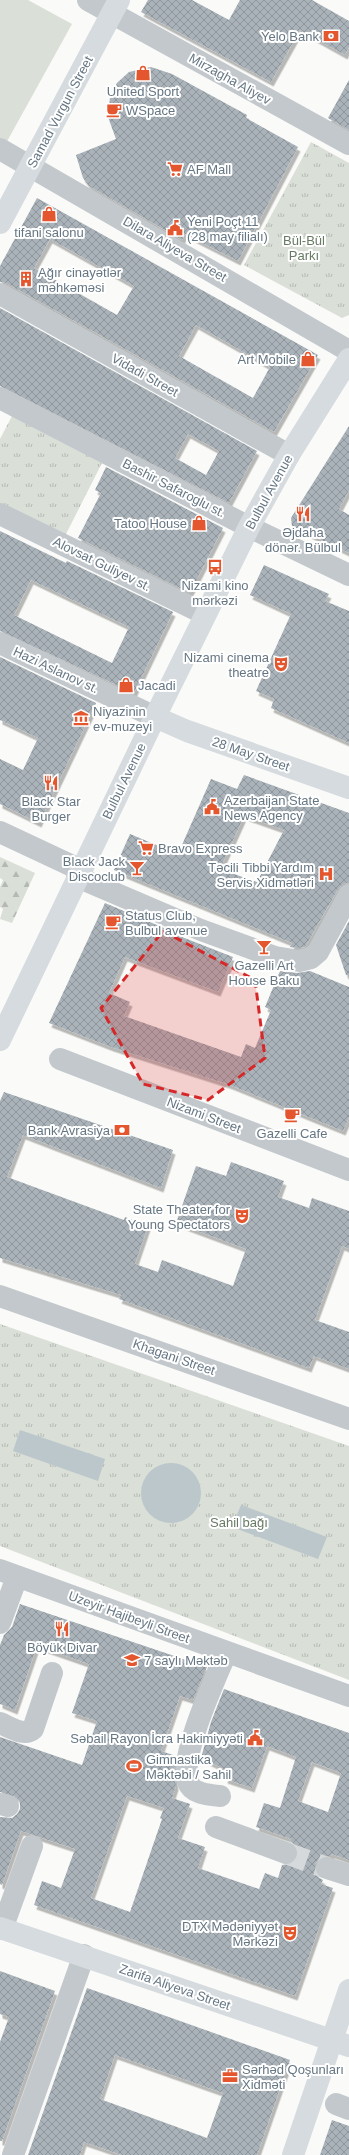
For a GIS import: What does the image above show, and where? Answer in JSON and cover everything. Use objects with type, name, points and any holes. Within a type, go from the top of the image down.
[{"type":"main road","name":"Samad Vurgun Street","points":[[0,223],[115,7]]},
{"type":"main road","name":"Bulbul Avenue","points":[[0,1040],[79,873],[249,527],[289,455],[349,359]]},
{"type":"main road","name":"28 May Street","points":[[155,717],[187,731],[349,788]]},
{"type":"main road","name":"Zarifa Aliyeva Street","points":[[1,1929],[84,1955],[340,2043]]},
{"type":"main road","points":[[293,2155],[340,2043],[349,1990]]},
{"type":"street","name":"Mirzagha Aliyev","points":[[88,0],[115,7],[349,144]]},
{"type":"street","name":"Dilara Aliyeva Street","points":[[0,148],[349,351]]},
{"type":"street","name":"Vidadi Street","points":[[0,294],[289,455]]},
{"type":"street","name":"Bashir Safaroglu st.","points":[[0,398],[249,527],[349,575]]},
{"type":"street","name":"Alovsat Guliyev st.","points":[[0,514],[205,614]]},
{"type":"street","name":"Hazi Aslanov st.","points":[[0,643],[155,717]]},
{"type":"street","points":[[0,832],[79,873],[201,930],[275,957],[299,961],[311,958],[318,952],[349,895]]},
{"type":"street","name":"Nizami Street","points":[[60,1059],[349,1170]]},
{"type":"street","name":"Khagani Street","points":[[0,1296],[349,1419]]},
{"type":"street","points":[[0,1623],[9,1573]]},
{"type":"street","name":"Uzeyir Hajibeyli Street","points":[[9,1573],[226,1653],[349,1696]]},
{"type":"street","points":[[220,1796],[205,1795],[192,1789],[188,1783],[186,1769],[191,1744],[226,1653]]},
{"type":"street","points":[[0,1723],[25,1733],[33,1729],[52,1673]]},
{"type":"street","points":[[216,1827],[286,1853]]},
{"type":"street","points":[[1,1929],[32,1846]]},
{"type":"street","points":[[328,1868],[349,1876]]},
{"type":"street","points":[[13,2155],[84,1955]]},
{"type":"highlighted area","points":[[163,931],[255,980],[265,1058],[208,1100],[143,1084],[101,1008]]},
{"type":"green space","points":[[0,0],[28,0],[72,24],[5,145],[0,142]]},
{"type":"green space","name":"Bül-Bül Parkı","points":[[311,142],[349,163],[349,315],[342,318],[244,265]]},
{"type":"green space","points":[[12,416],[102,463],[65,536],[0,503],[0,439]]},
{"type":"green space","points":[[0,857],[35,873],[12,923],[0,919],[3,909],[0,907],[0,887],[3,880],[0,878]]},
{"type":"green space","name":"Sahil bağı","points":[[0,1324],[349,1446],[349,1680],[0,1546]]},
{"type":"shaded area","points":[[20,1430],[105,1459],[98,1481],[13,1451]]},
{"type":"shaded area","points":[[171,1463],[187,1468],[192,1472],[196,1477],[201,1493],[196,1509],[192,1514],[187,1518],[171,1523],[155,1518],[150,1514],[146,1509],[141,1493],[146,1477],[150,1472],[155,1468]]},
{"type":"shaded area","points":[[241,1505],[327,1537],[318,1559],[232,1527]]},
{"type":"building","points":[[148,0],[192,0],[229,20],[240,0],[312,0],[349,21],[349,47],[345,55],[300,30],[271,82],[141,12]]},
{"type":"building","points":[[151,67],[172,74],[247,115],[246,118],[298,147],[238,261],[185,234],[182,240],[89,186],[83,178],[76,155],[116,139],[108,117],[110,97],[117,83],[129,72]]},
{"type":"building","points":[[349,80],[349,130],[328,118]]},
{"type":"building","points":[[37,198],[318,355],[274,432],[6,283],[0,282],[0,266]],"holes":[[[50,239],[134,286],[117,315],[34,268]],[[196,325],[270,367],[253,398],[179,356]]]},
{"type":"building","points":[[0,308],[257,451],[229,503],[0,386]],"holes":[[[188,434],[219,451],[206,475],[175,458]]]},
{"type":"building","points":[[349,426],[349,490],[339,509],[349,515],[349,553],[292,526],[291,518]]},
{"type":"building","points":[[106,467],[223,528],[190,593],[78,538],[101,493],[95,490]]},
{"type":"building","points":[[0,531],[66,563],[67,561],[173,612],[134,693],[0,631]],"holes":[[[31,580],[129,627],[112,663],[14,615]]]},
{"type":"building","points":[[264,565],[329,594],[325,601],[349,611],[349,743],[271,708],[274,699],[256,691],[291,614],[250,595]]},
{"type":"building","points":[[0,657],[96,703],[39,823],[0,804],[0,759],[23,770],[38,738],[0,720]]},
{"type":"building","points":[[244,775],[349,813],[349,883],[343,884],[338,889],[305,947],[290,947],[292,943],[114,870],[130,834],[178,854],[211,779],[237,789]],"holes":[[[244,816],[284,830],[257,882],[220,869]]]},
{"type":"building","points":[[105,903],[164,928],[164,930],[233,957],[218,992],[125,957],[109,993],[130,1002],[124,1016],[241,1057],[246,1044],[255,1048],[271,1010],[265,1007],[280,971],[297,973],[310,971],[349,987],[349,1117],[343,1131],[230,1085],[111,1047],[49,1023]]},
{"type":"building","points":[[349,921],[349,975],[346,975],[336,945]]},
{"type":"building","points":[[4,1092],[173,1150],[161,1188],[23,1135],[7,1177],[124,1220],[125,1217],[148,1226],[135,1264],[158,1272],[162,1260],[233,1286],[246,1249],[176,1223],[196,1166],[226,1176],[231,1162],[284,1181],[278,1197],[309,1208],[312,1198],[349,1211],[349,1249],[342,1246],[315,1320],[349,1332],[349,1369],[314,1356],[309,1368],[119,1299],[121,1295],[0,1258],[0,1101]]},
{"type":"building","points":[[20,1604],[207,1667],[193,1700],[180,1696],[161,1751],[176,1756],[174,1771],[176,1786],[172,1798],[190,1804],[178,1838],[205,1847],[198,1868],[259,1889],[265,1873],[278,1878],[282,1865],[294,1863],[298,1857],[298,1851],[295,1845],[290,1841],[291,1839],[256,1827],[264,1803],[280,1808],[296,1757],[267,1746],[252,1788],[225,1779],[228,1771],[201,1758],[211,1722],[224,1689],[349,1733],[349,1860],[332,1854],[331,1856],[325,1856],[319,1859],[315,1864],[315,1871],[318,1877],[323,1880],[321,1884],[333,1888],[295,1996],[34,1905],[42,1881],[61,1888],[75,1849],[21,1831],[2,1885],[0,1884],[0,1817],[12,1818],[20,1809],[20,1802],[16,1797],[0,1792],[0,1737],[82,1765],[97,1721],[72,1713],[89,1664],[37,1646],[15,1710],[0,1704],[0,1645],[4,1635],[12,1627]],"holes":[[[312,1762],[341,1773],[328,1812],[298,1801]],[[127,1796],[164,1808],[160,1818],[162,1819],[130,1912],[91,1898]]]},
{"type":"building","points":[[0,1971],[55,1991],[2,2141],[0,2141],[0,2042],[9,2017],[0,2014]]},
{"type":"building","name":"Sərhəd Qoşunları Xidməti","points":[[87,1988],[290,2060],[257,2155],[122,2155],[84,2142],[80,2155],[28,2155]],"holes":[[[115,2055],[223,2093],[207,2138],[100,2099]]]},
{"type":"building","points":[[332,2120],[349,2126],[349,2155],[320,2155]]},
{"type":"tunnel","points":[[286,1853],[327,1868]]},
{"type":"place","name":"Yelo Bank","points":[[331,36]]},
{"type":"place","name":"United Sport","points":[[143,73]]},
{"type":"place","name":"WSpace","points":[[114,110]]},
{"type":"place","name":"AF Mall","points":[[175,169]]},
{"type":"place","name":"tifani salonu","points":[[49,214]]},
{"type":"place","name":"Yeni Poçt 11 (28 may filialı)","points":[[175,228]]},
{"type":"place","name":"Ağır cinayətlər məhkəməsi","points":[[26,279]]},
{"type":"place","name":"Art Mobile","points":[[308,359]]},
{"type":"place","name":"Əjdaha dönər. Bülbul","points":[[303,514]]},
{"type":"place","name":"Tatoo House","points":[[199,523]]},
{"type":"place","name":"Nizami kino mərkəzi","points":[[215,567]]},
{"type":"place","name":"Nizami cinema theatre","points":[[281,664]]},
{"type":"place","name":"Jacadi","points":[[126,685]]},
{"type":"place","name":"Niyazinin ev-muzeyi","points":[[81,718]]},
{"type":"place","name":"Black Star Burger","points":[[51,783]]},
{"type":"place","name":"Azerbaijan State News Agency","points":[[212,807]]},
{"type":"place","name":"Bravo Express","points":[[146,848]]},
{"type":"place","name":"Black Jack Discoclub","points":[[137,868]]},
{"type":"place","name":"Təcili Tibbi Yardım Servis Xidmətləri","points":[[326,874]]},
{"type":"place","name":"Status Club, Bulbul avenue","points":[[113,922]]},
{"type":"place","name":"Gazelli Art House Baku","points":[[264,947]]},
{"type":"place","name":"Gazelli Cafe","points":[[292,1115]]},
{"type":"place","name":"Bank Avrasiya","points":[[122,1130]]},
{"type":"place","name":"State Theater for Young Spectators","points":[[242,1216]]},
{"type":"place","name":"Böyük Divar","points":[[62,1629]]},
{"type":"place","name":"7 saylı Məktəb","points":[[132,1660]]},
{"type":"place","name":"Səbail Rayon İcra Hakimiyyəti","points":[[255,1738]]},
{"type":"place","name":"Gimnastika Məktəbi / Sahil","points":[[134,1766]]},
{"type":"place","name":"DTX Mədəniyyət Mərkəzi","points":[[290,1933]]},
{"type":"place","name":"Sərhəd Qoşunları Xidməti","points":[[230,2076]]}]
